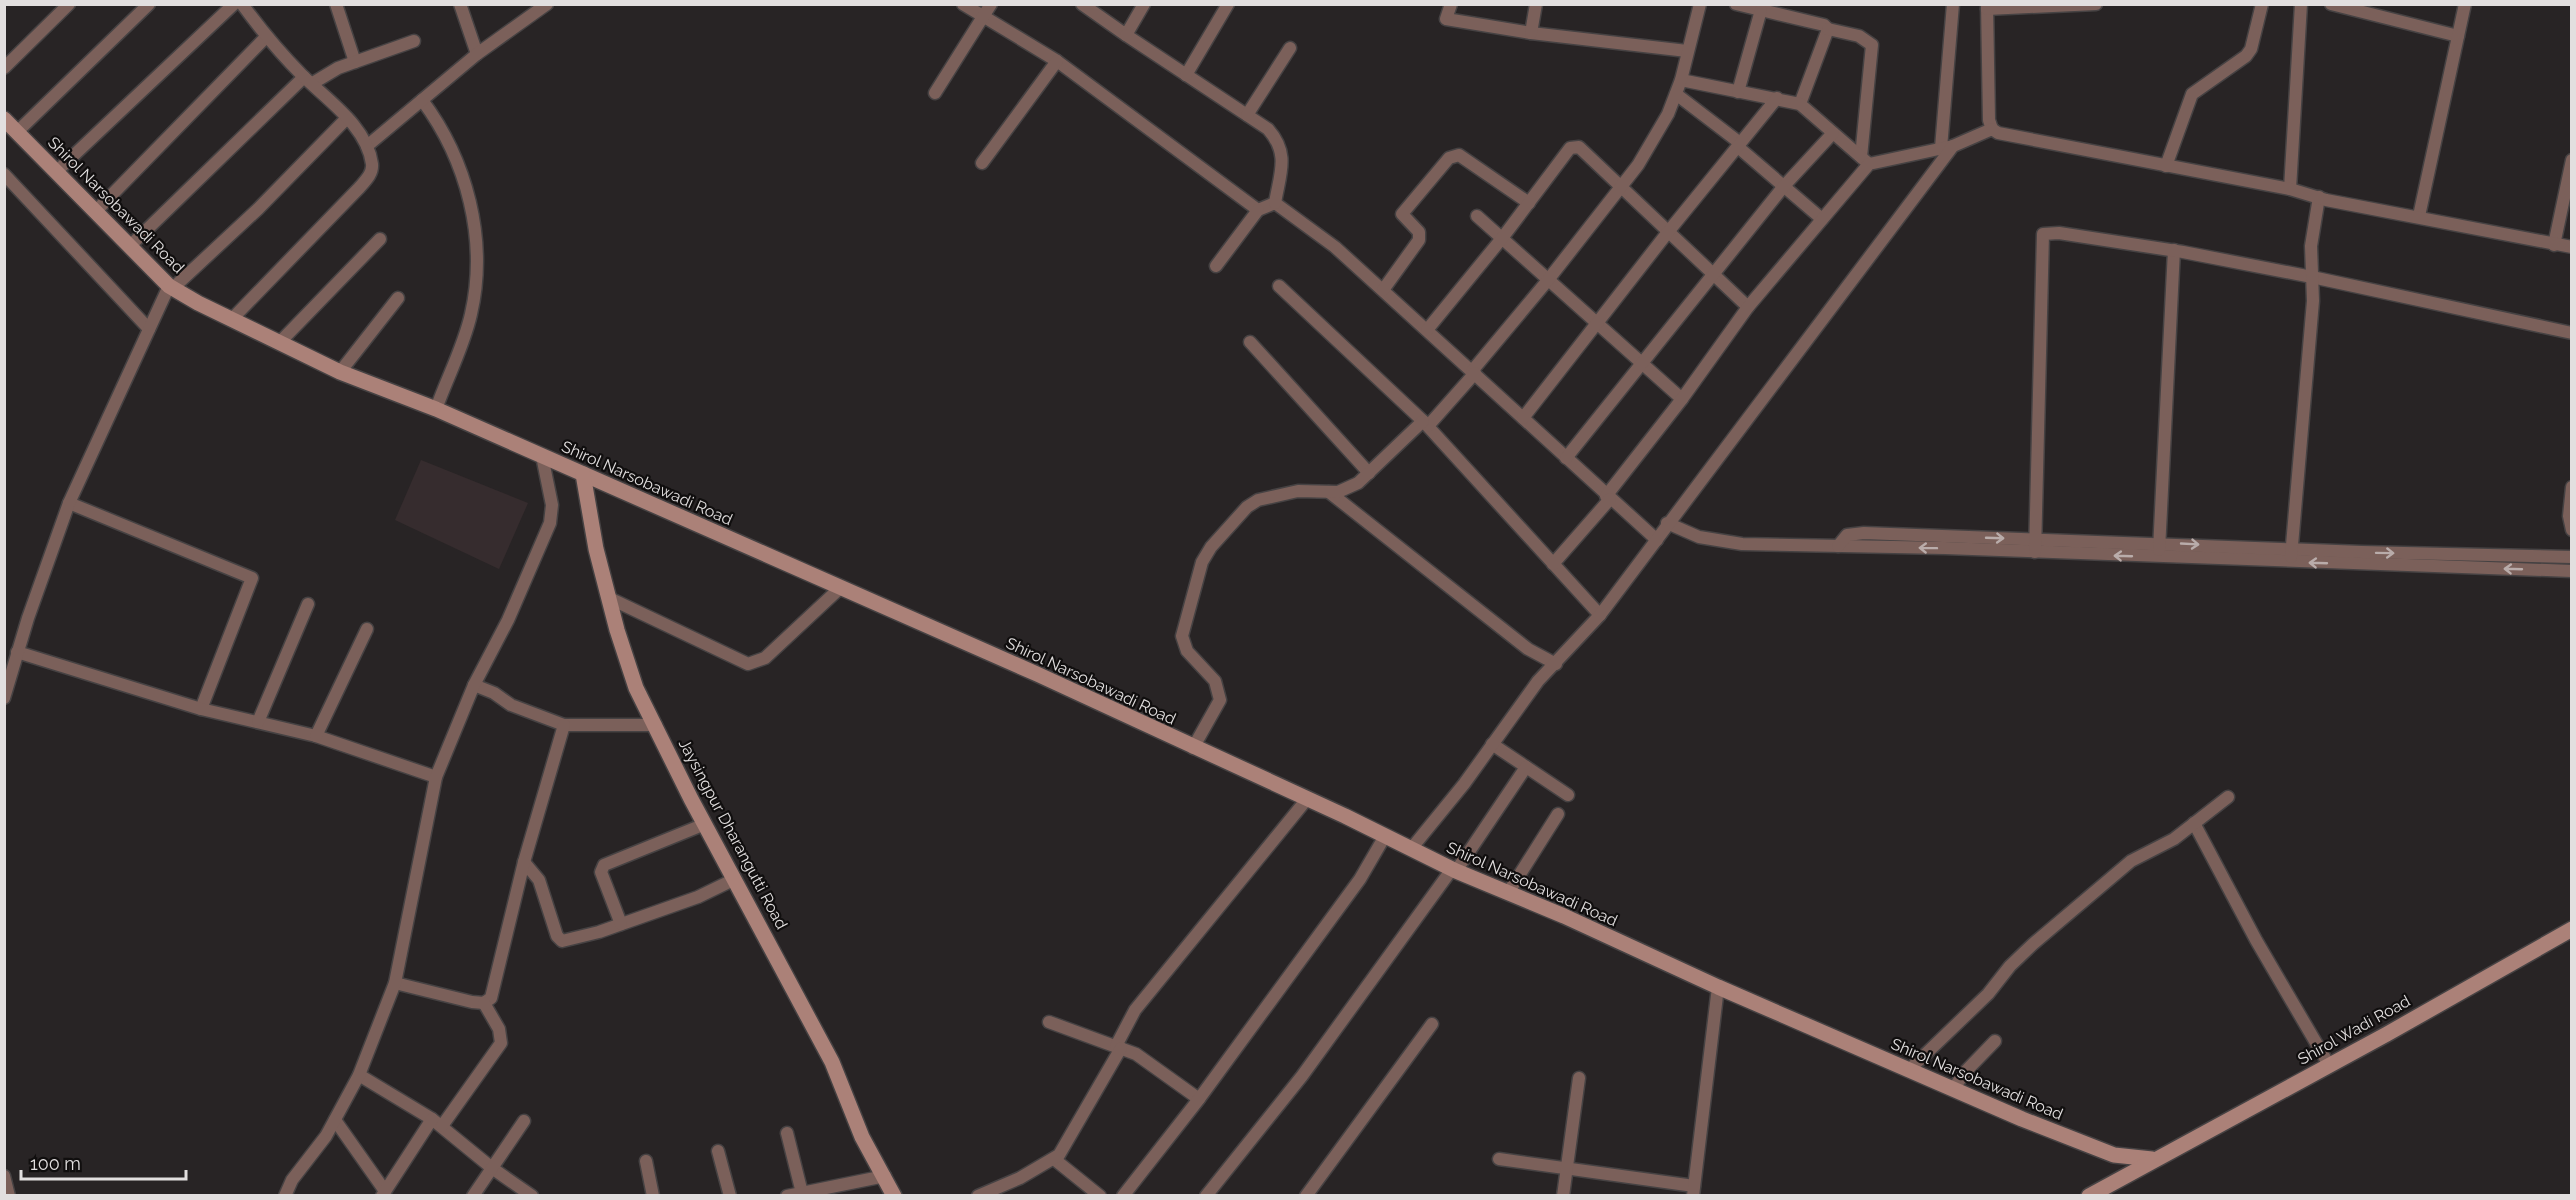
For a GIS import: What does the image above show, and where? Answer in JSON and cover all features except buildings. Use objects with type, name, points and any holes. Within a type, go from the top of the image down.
[{"type":"main road","name":"Shirol Narsobawadi Road","points":[[4,119],[171,287],[231,320],[281,341],[340,372],[436,409],[839,589],[1037,674],[1454,870],[1718,987],[1953,1089],[2114,1155],[2152,1160]]},
{"type":"main road","name":"Jaysingpur Dharangutti Road","points":[[583,474],[596,549],[636,688],[705,824],[832,1062],[862,1137],[894,1196]]},
{"type":"main road","name":"Shirol Wadi Road","points":[[2152,1160],[2329,1065],[2571,929]]},
{"type":"main road","points":[[2089,1196],[2152,1160]]},
{"type":"street","points":[[4,68],[69,4]]},
{"type":"street","points":[[17,132],[149,4]]},
{"type":"street","points":[[56,172],[234,4]]},
{"type":"street","points":[[231,320],[369,177],[373,167],[367,146],[347,118],[266,37],[242,4]]},
{"type":"street","points":[[460,4],[477,54]]},
{"type":"street","points":[[367,146],[477,54],[547,4]]},
{"type":"street","points":[[963,4],[1056,61],[1258,210]]},
{"type":"street","points":[[935,93],[992,4]]},
{"type":"street","points":[[1082,4],[1268,129],[1280,145],[1282,154],[1275,203]]},
{"type":"street","points":[[1126,35],[1144,4]]},
{"type":"street","points":[[1186,75],[1228,4]]},
{"type":"street","points":[[1451,4],[1446,19],[1531,33],[1687,51]]},
{"type":"street","points":[[1531,33],[1536,4]]},
{"type":"street","points":[[1193,748],[1220,700],[1215,681],[1183,643],[1183,630],[1202,562],[1222,534],[1247,507],[1257,500],[1298,491],[1338,492],[1358,483],[1425,424],[1474,372],[1638,165],[1668,114],[1676,94],[1700,4]]},
{"type":"street","points":[[1553,564],[1608,497],[1748,307],[1822,219],[1865,161],[1872,45],[1859,36],[1828,29],[1824,25],[1736,4]]},
{"type":"street","points":[[1411,849],[1538,681],[1600,615],[1667,523],[1805,345],[1947,147],[1953,4]]},
{"type":"street","points":[[2096,4],[1987,7],[1989,120],[1992,129],[1998,133],[2290,189],[2319,197],[2571,247]]},
{"type":"street","points":[[2166,166],[2192,94],[2246,56],[2251,49],[2262,4]]},
{"type":"street","points":[[2290,189],[2301,4]]},
{"type":"street","points":[[2331,4],[2458,36]]},
{"type":"street","points":[[2420,216],[2466,4]]},
{"type":"street","points":[[339,5],[356,62]]},
{"type":"street","points":[[1738,92],[1761,10]]},
{"type":"street","points":[[1800,104],[1828,29]]},
{"type":"street","points":[[96,211],[266,37]]},
{"type":"street","points":[[131,245],[309,80],[414,41]]},
{"type":"street","points":[[1247,115],[1290,48]]},
{"type":"street","points":[[982,163],[1056,61]]},
{"type":"street","points":[[1681,80],[1704,87],[1777,98],[1800,104],[1865,161]]},
{"type":"street","points":[[1676,94],[1739,145],[1822,219]]},
{"type":"street","points":[[1523,418],[1668,232],[1777,98]]},
{"type":"street","points":[[422,100],[441,127],[462,179],[474,215],[478,264],[471,315],[436,409]]},
{"type":"street","points":[[4,698],[17,652],[69,503],[149,329],[171,287],[258,209],[347,118]]},
{"type":"street","points":[[1865,161],[1947,147],[1992,129]]},
{"type":"street","points":[[1566,458],[1784,186],[1833,133]]},
{"type":"street","points":[[1427,330],[1503,237],[1570,148],[1575,147],[1579,147],[1619,188],[1748,307]]},
{"type":"street","points":[[1383,290],[1419,240],[1419,232],[1402,214],[1449,158],[1459,155],[1529,203]]},
{"type":"street","points":[[2554,244],[2571,160]]},
{"type":"street","points":[[4,174],[149,329]]},
{"type":"street","points":[[2292,555],[2313,301],[2311,246],[2319,197]]},
{"type":"street","points":[[1216,266],[1258,210],[1275,203]]},
{"type":"street","points":[[1275,203],[1335,247],[1656,540]]},
{"type":"street","points":[[1477,216],[1682,399]]},
{"type":"street","points":[[2036,552],[2043,234],[2059,232],[2174,250],[2312,277],[2571,333]]},
{"type":"street","points":[[281,341],[380,239]]},
{"type":"street","points":[[2159,557],[2174,250]]},
{"type":"street","points":[[1279,286],[1425,424],[1600,615]]},
{"type":"street","points":[[340,372],[398,298]]},
{"type":"street","points":[[1250,342],[1369,473]]},
{"type":"street","points":[[285,1196],[292,1180],[326,1136],[359,1075],[395,983],[436,777],[474,685],[508,620],[550,523],[552,505],[542,456]]},
{"type":"street","points":[[2571,487],[2569,516],[2571,530]]},
{"type":"street","points":[[1329,492],[1528,649],[1556,664]]},
{"type":"street","points":[[69,503],[252,578],[201,709]]},
{"type":"street","points":[[1667,523],[1720,542],[2159,557],[2292,555],[2433,560],[2571,571]]},
{"type":"street","points":[[1838,546],[1842,538],[1856,534],[2159,543],[2292,555]]},
{"type":"street","points":[[2433,560],[2571,557]]},
{"type":"street","points":[[609,598],[748,664],[753,664],[765,658],[839,589]]},
{"type":"street","points":[[258,722],[308,604]]},
{"type":"street","points":[[316,736],[367,629]]},
{"type":"street","points":[[17,652],[201,709],[316,736],[436,777]]},
{"type":"street","points":[[474,685],[494,693],[512,705],[564,725],[656,724]]},
{"type":"street","points":[[484,1003],[490,998],[524,862],[564,725]]},
{"type":"street","points":[[1492,744],[1568,795]]},
{"type":"street","points":[[1206,1196],[1302,1076],[1454,870],[1526,767]]},
{"type":"street","points":[[1910,1070],[1988,994],[2010,966],[2033,944],[2131,861],[2174,839],[2228,797]]},
{"type":"street","points":[[978,1196],[1054,1159],[1068,1144],[1119,1047],[1135,1010],[1307,799]]},
{"type":"street","points":[[1508,893],[1558,814]]},
{"type":"street","points":[[2194,823],[2256,940],[2329,1065]]},
{"type":"street","points":[[621,924],[601,872],[604,865],[705,824]]},
{"type":"street","points":[[1123,1196],[1199,1100],[1360,879],[1385,836]]},
{"type":"street","points":[[524,862],[539,880],[559,939],[566,941],[698,897],[735,879]]},
{"type":"street","points":[[335,1120],[384,1193],[437,1122],[501,1043],[499,1029],[484,1003],[395,983]]},
{"type":"street","points":[[1499,1159],[1567,1168],[1693,1191],[1718,987]]},
{"type":"street","points":[[1049,1022],[1136,1054],[1199,1100]]},
{"type":"street","points":[[1306,1196],[1432,1024]]},
{"type":"street","points":[[1953,1089],[1966,1071],[1995,1041]]},
{"type":"street","points":[[359,1075],[437,1122],[492,1168],[532,1196]]},
{"type":"street","points":[[1563,1196],[1579,1078]]},
{"type":"street","points":[[473,1196],[524,1121]]},
{"type":"street","points":[[787,1133],[802,1193]]},
{"type":"street","points":[[718,1151],[730,1196]]},
{"type":"street","points":[[1054,1159],[1100,1196]]},
{"type":"street","points":[[646,1161],[653,1196]]},
{"type":"street","points":[[4,1176],[9,1196]]},
{"type":"street","points":[[787,1196],[885,1176]]},
{"type":"shaded area","points":[[421,460],[528,503],[499,569],[395,520]]}]
